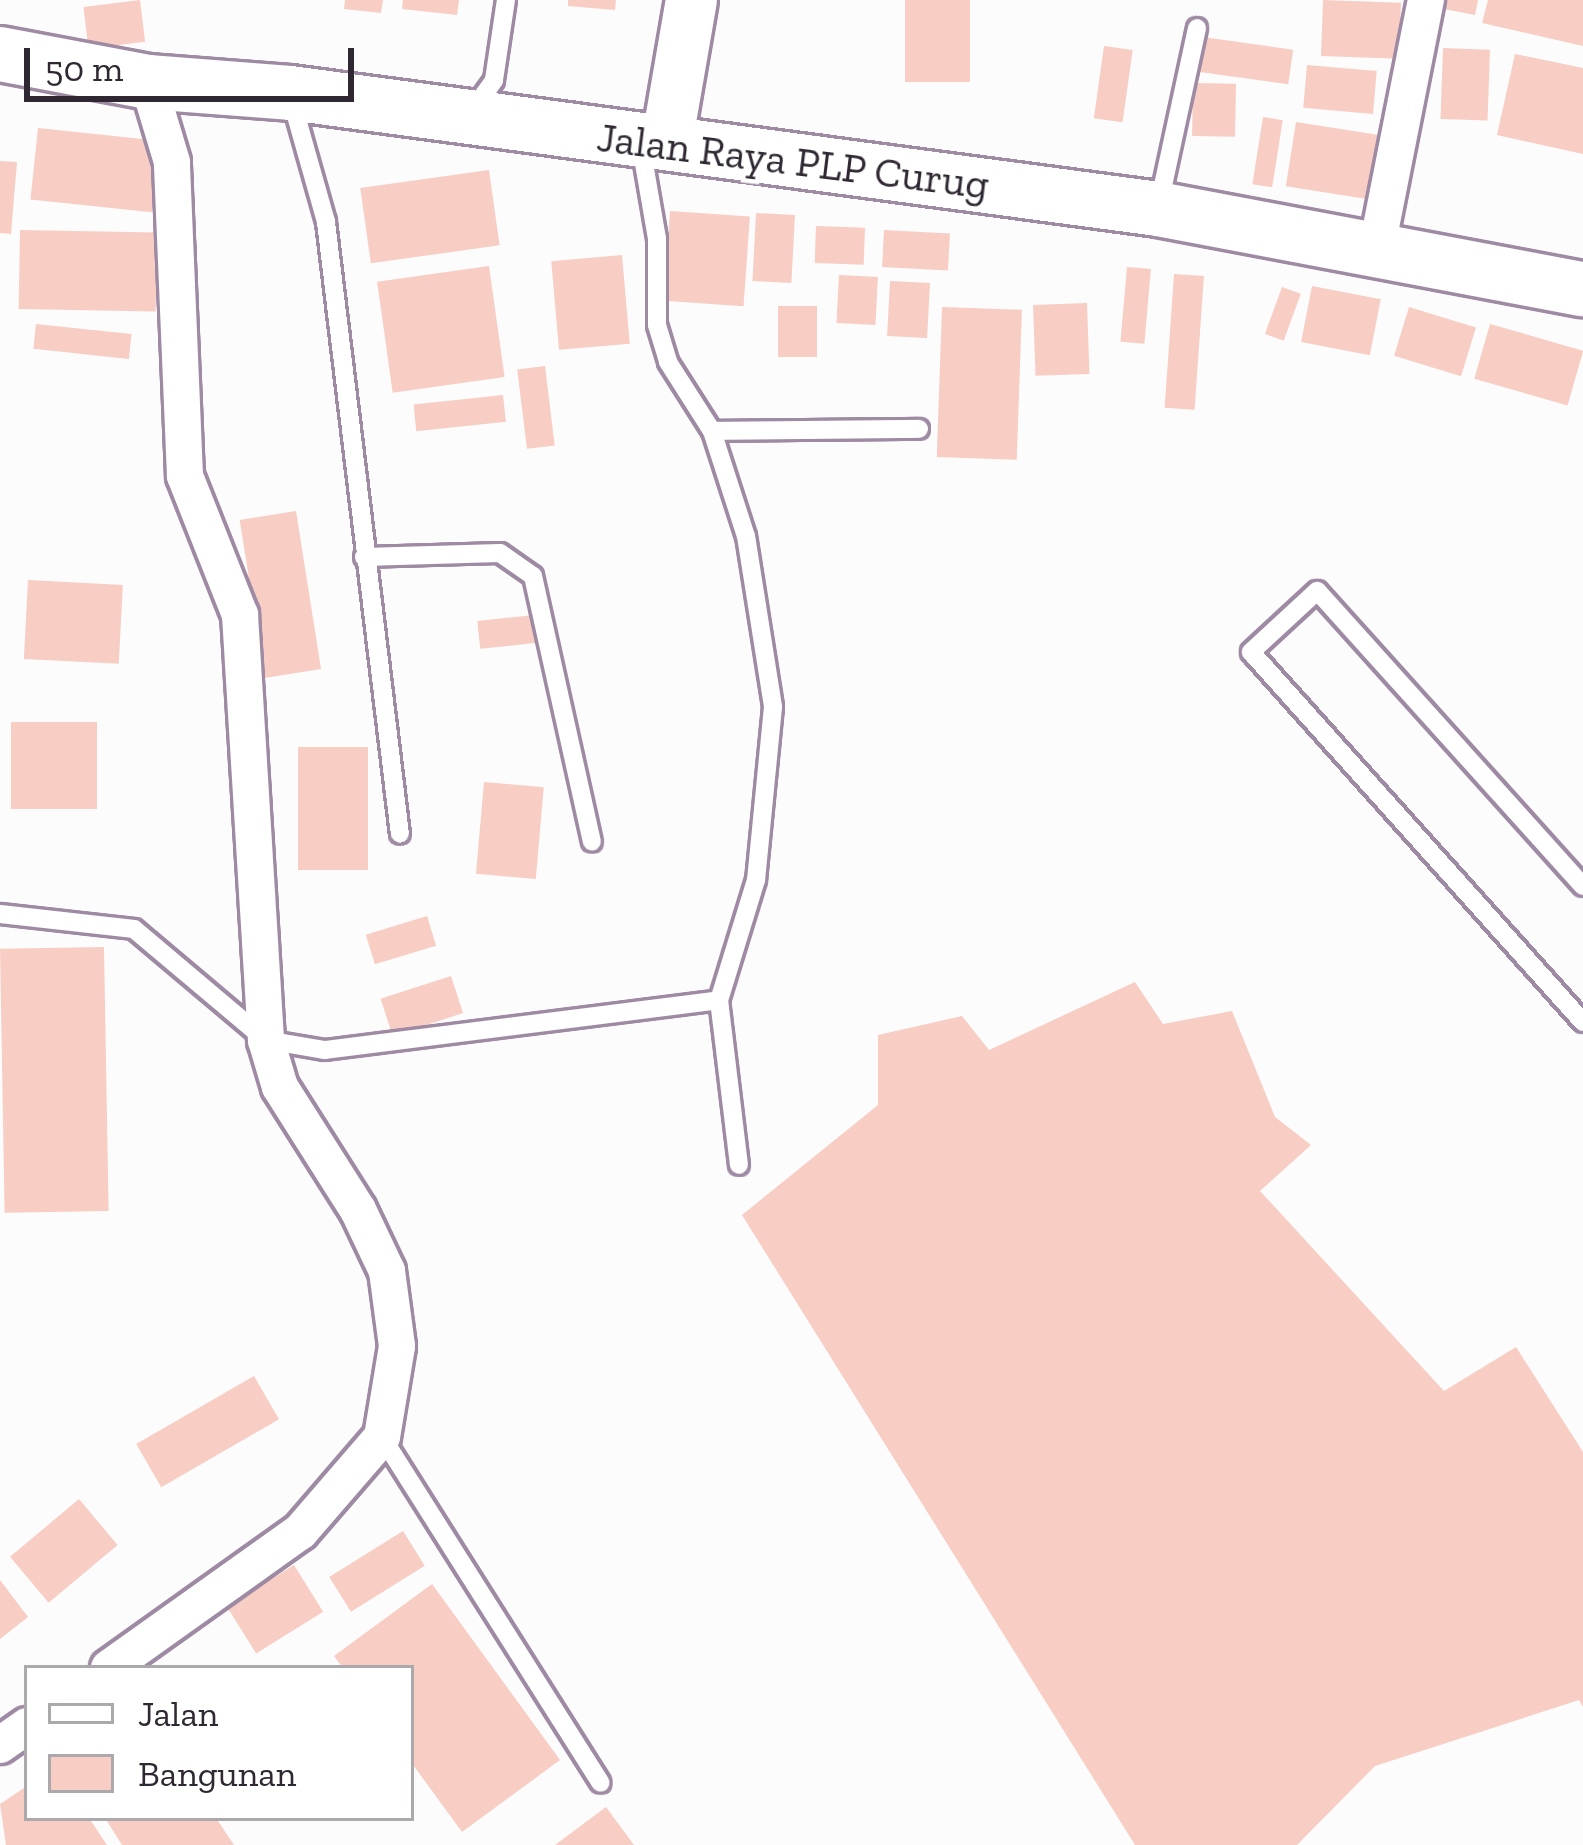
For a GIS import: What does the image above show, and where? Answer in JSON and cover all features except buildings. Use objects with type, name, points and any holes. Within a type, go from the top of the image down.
[{"type":"main road","name":"Jalan Raya PLP Curug","points":[[0,54],[148,82],[290,93],[1158,209],[1583,289]]},
{"type":"street","points":[[653,144],[691,0]]},
{"type":"street","points":[[1377,248],[1426,0]]},
{"type":"street","points":[[113,1665],[300,1532],[382,1437],[398,1346],[387,1271],[358,1210],[280,1087],[266,1040],[240,615],[185,476],[172,162],[148,82]]},
{"type":"lane","points":[[468,117],[494,80],[506,0]]},
{"type":"lane","points":[[1158,209],[1197,28]]},
{"type":"lane","points":[[290,93],[326,222],[400,834]]},
{"type":"lane","points":[[653,144],[657,325],[668,362],[712,431],[746,536],[773,707],[756,880],[719,1000],[739,1165]]},
{"type":"lane","points":[[712,431],[919,429]]},
{"type":"lane","points":[[364,557],[500,553],[533,576],[592,842]]},
{"type":"lane","points":[[1583,886],[1318,591],[1250,652],[1583,1022]]},
{"type":"lane","points":[[0,914],[134,929],[266,1040],[325,1050],[404,1044],[719,1000]]},
{"type":"lane","points":[[382,1437],[601,1783]]}]
